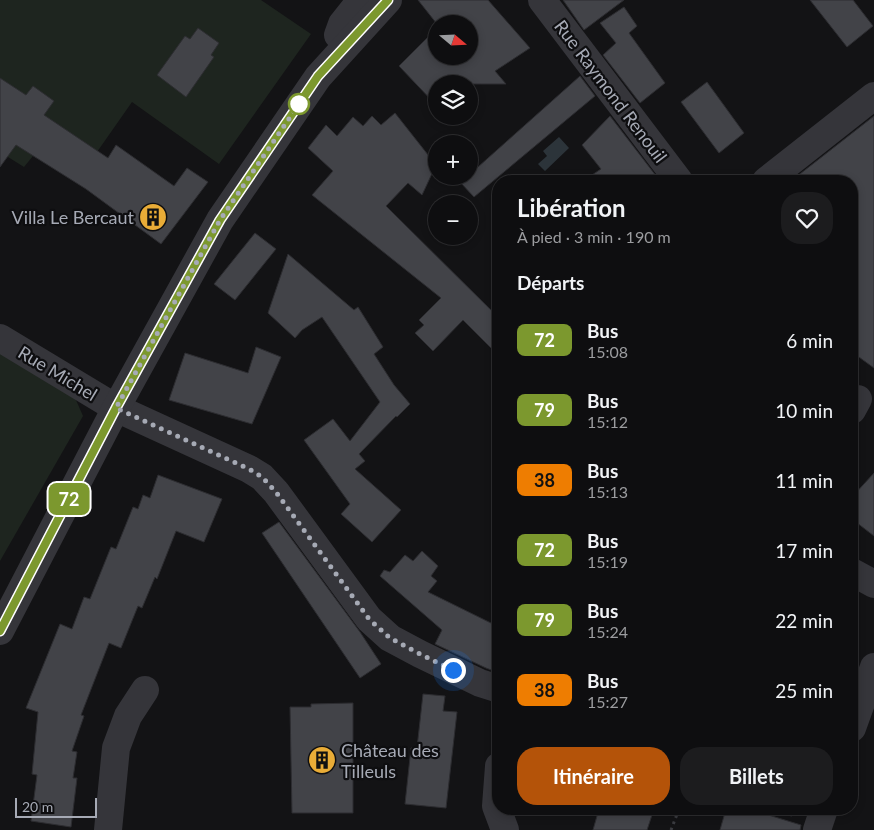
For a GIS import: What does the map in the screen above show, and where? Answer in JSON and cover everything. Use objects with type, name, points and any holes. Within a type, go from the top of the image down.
[{"type":"street","points":[[318,76],[342,24],[361,0]]},
{"type":"street","points":[[0,631],[116,408],[220,220],[318,76],[388,0]]},
{"type":"street","name":"Rue Raymond Renouil","points":[[542,0],[674,175]]},
{"type":"street","points":[[774,175],[874,96]]},
{"type":"street","name":"Rue Michel","points":[[0,338],[116,408],[236,463],[262,477],[276,492],[369,619],[390,638],[480,683],[492,687]]},
{"type":"street","points":[[858,575],[874,584]]},
{"type":"street","points":[[858,711],[874,666]]},
{"type":"street","points":[[108,830],[116,748],[128,716],[144,690]]},
{"type":"street","points":[[499,815],[505,830]]},
{"type":"street","points":[[818,830],[822,815]]},
{"type":"path","points":[[671,830],[676,815]]},
{"type":"shaded area","points":[[0,0],[261,0],[311,34],[219,164],[132,102],[76,182],[33,156],[24,167],[0,152]]},
{"type":"shaded area","points":[[559,137],[569,148],[545,171],[538,164],[547,156],[543,151]]},
{"type":"shaded area","points":[[0,348],[72,391],[83,416],[0,561]]},
{"type":"building","points":[[418,0],[488,0],[530,48],[495,71],[506,84],[478,84],[478,75],[428,75],[428,97],[399,66],[428,37],[428,65],[478,65],[478,15],[430,15]]},
{"type":"building","points":[[563,0],[624,0],[584,30]]},
{"type":"building","points":[[810,0],[853,0],[873,26],[847,47]]},
{"type":"building","points":[[624,7],[637,26],[629,33],[665,83],[640,103],[603,55],[616,43],[600,23]]},
{"type":"building","points":[[198,28],[219,43],[211,55],[214,57],[186,97],[157,75],[185,36],[190,39]]},
{"type":"building","points":[[580,76],[595,96],[500,175],[492,175],[492,182],[476,195],[472,195],[463,185],[478,185],[478,167]]},
{"type":"building","points":[[0,78],[26,95],[33,86],[54,101],[44,115],[108,158],[116,145],[174,186],[187,168],[208,182],[161,244],[86,189],[16,145],[0,167]]},
{"type":"building","points":[[707,82],[744,133],[719,153],[681,102]]},
{"type":"building","points":[[395,113],[428,155],[428,182],[422,195],[408,183],[386,206],[492,311],[492,349],[463,320],[433,351],[415,333],[424,325],[419,320],[441,298],[312,195],[333,171],[308,148],[326,125],[337,136],[353,117],[363,126],[372,116],[381,125]]},
{"type":"building","points":[[610,116],[655,175],[592,175],[601,169],[582,145]]},
{"type":"building","points":[[874,116],[874,368],[858,356],[858,175],[799,175]]},
{"type":"building","points":[[255,233],[276,249],[235,300],[214,284]]},
{"type":"building","points":[[288,254],[354,310],[358,307],[383,347],[374,354],[394,385],[410,404],[359,454],[365,461],[355,469],[401,510],[372,542],[341,514],[350,504],[304,440],[333,419],[350,441],[380,402],[322,317],[302,330],[295,338],[268,313]]},
{"type":"building","points":[[256,347],[281,357],[252,424],[169,400],[185,353],[248,373]]},
{"type":"building","points":[[874,473],[874,536],[858,524],[858,490]]},
{"type":"building","points":[[158,475],[222,499],[204,542],[176,531],[157,579],[155,577],[142,608],[138,606],[121,648],[109,643],[81,715],[84,716],[72,751],[77,752],[73,778],[77,778],[71,827],[31,821],[37,775],[32,774],[38,712],[26,708],[60,624],[72,629],[84,597],[90,599],[111,547],[116,549],[133,507],[138,509],[143,495],[150,498]]},
{"type":"building","points":[[279,522],[360,632],[381,664],[360,678],[262,533]]},
{"type":"building","points":[[422,551],[438,566],[431,576],[437,581],[428,592],[492,624],[492,670],[435,644],[442,630],[380,576],[384,570],[390,572],[405,555],[413,561]]},
{"type":"building","points":[[423,694],[445,696],[443,711],[457,712],[446,808],[405,804],[411,748],[417,748]]},
{"type":"building","name":"Château des Tilleuls","points":[[353,703],[353,813],[292,813],[290,707],[311,707],[311,704]]},
{"type":"building","points":[[597,815],[652,815],[647,830],[593,830]]},
{"type":"building","points":[[724,815],[768,815],[801,825],[800,830],[720,830]]},
{"type":"bus line","name":"72","points":[[0,631],[116,408],[220,220],[318,76],[388,0]]},
{"type":"place","name":"Villa Le Bercaut","points":[[153,217]]},
{"type":"place","name":"Château des Tilleuls","points":[[322,760]]},
{"type":"route","points":[[299,104],[220,220],[116,408],[249,469],[262,477],[276,492],[369,619],[390,638],[453,670]]}]
